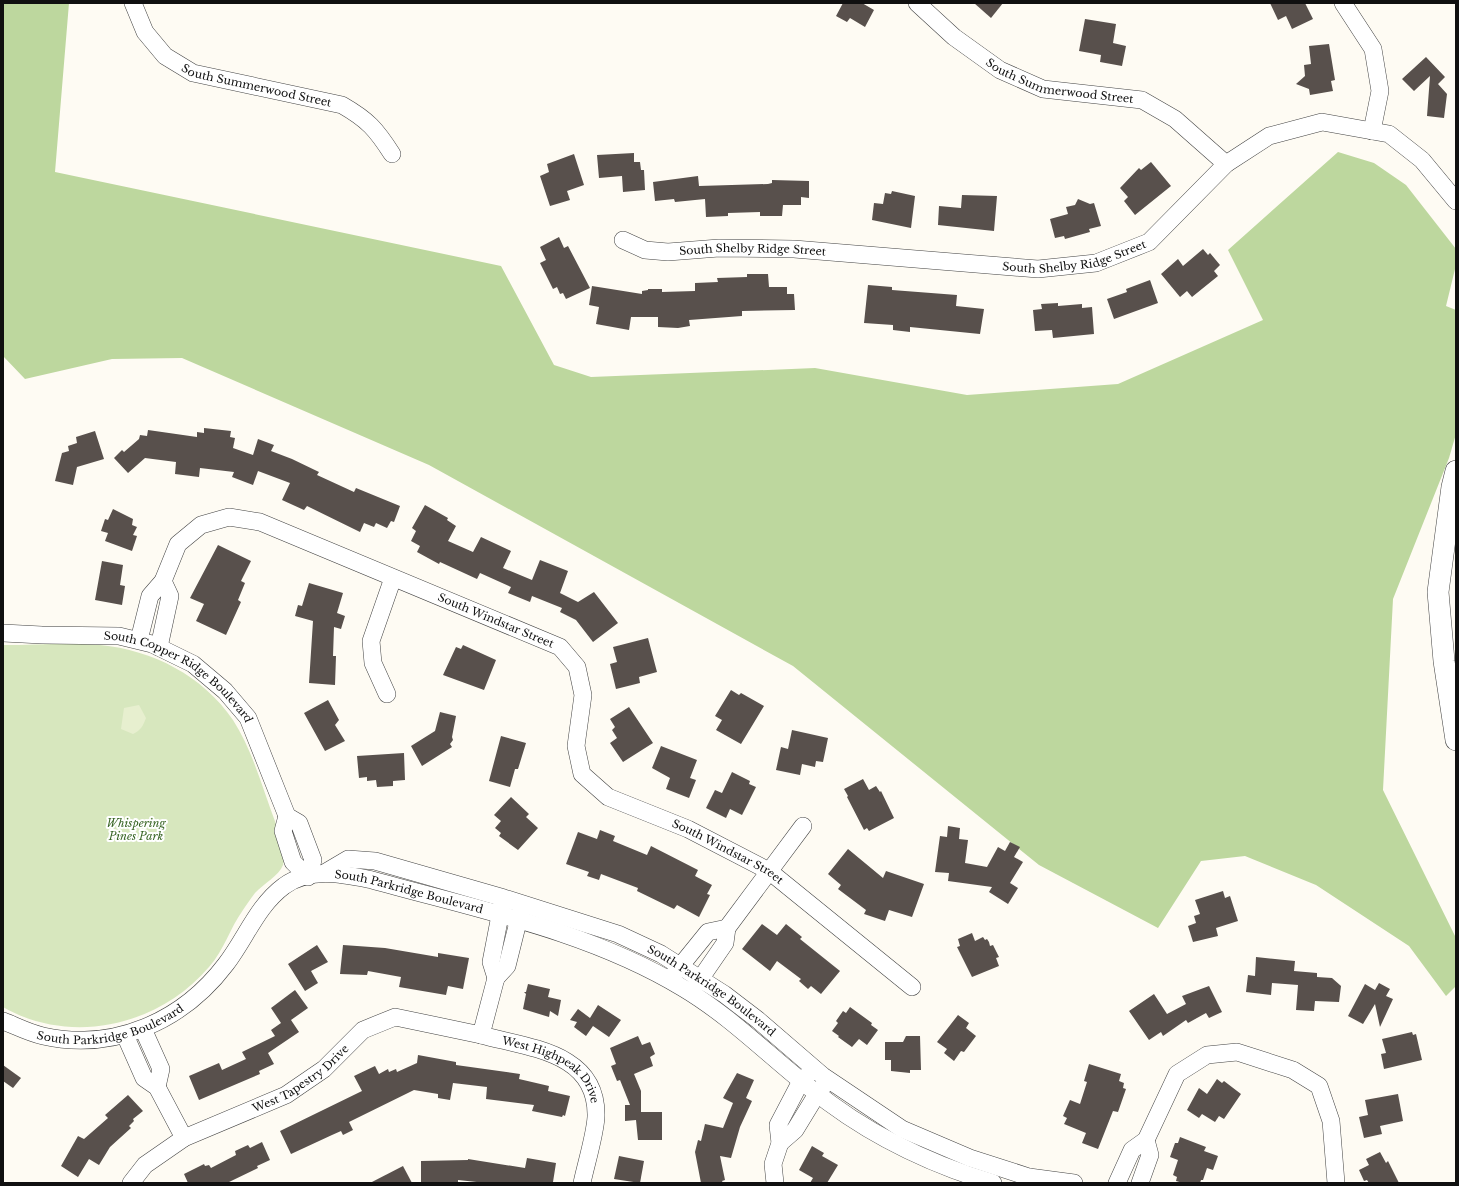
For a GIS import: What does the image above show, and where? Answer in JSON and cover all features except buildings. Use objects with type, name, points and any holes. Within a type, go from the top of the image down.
[{"type":"street","name":"South Summerwood Street","points":[[133,3],[145,32],[165,56],[193,73],[342,105],[362,116],[378,132],[392,154]]},
{"type":"street","name":"South Summerwood Street","points":[[917,3],[954,37],[1000,70],[1043,89],[1142,100],[1175,119],[1226,164]]},
{"type":"street","points":[[1343,3],[1373,49],[1380,92],[1372,131]]},
{"type":"street","name":"South Shelby Ridge Street","points":[[623,240],[645,250],[668,252],[719,248],[794,249],[1038,268],[1096,263],[1149,242],[1226,164],[1269,136],[1322,122],[1389,134],[1422,160],[1456,201]]},
{"type":"street","points":[[1456,472],[1452,487],[1438,592],[1444,661],[1456,740]]},
{"type":"street","name":"South Windstar Street","points":[[139,640],[150,596],[163,581],[178,544],[201,525],[229,517],[260,522],[560,646],[577,667],[583,695],[576,746],[582,774],[608,797],[688,829],[769,871],[912,987]]},
{"type":"street","points":[[387,694],[373,663],[371,641],[393,578]]},
{"type":"street","points":[[159,647],[170,596],[163,581]]},
{"type":"street","name":"South Copper Ridge Boulevard","points":[[3,633],[119,636],[139,640],[159,647],[193,664],[225,691],[248,718],[287,816],[283,831],[293,862],[308,877]]},
{"type":"street","points":[[691,993],[725,943],[727,928],[803,826]]},
{"type":"street","name":"South Parkridge Boulevard","points":[[3,1021],[42,1036],[72,1040],[112,1038],[125,1035],[162,1021],[196,996],[226,964],[258,912],[284,886],[326,872],[348,859],[375,861],[504,898],[618,934],[661,954],[701,979],[758,1020],[828,1080],[902,1129],[970,1158],[1029,1177],[1074,1183]]},
{"type":"street","name":"South Parkridge Boulevard","points":[[326,872],[372,880],[518,920],[609,951],[669,980],[715,1008],[817,1094],[842,1112],[898,1146],[964,1174],[993,1183]]},
{"type":"street","points":[[496,978],[491,962],[504,898]]},
{"type":"street","points":[[496,978],[507,966],[522,904]]},
{"type":"street","points":[[669,980],[708,932],[727,928]]},
{"type":"street","name":"West Highpeak Drive","points":[[496,978],[481,1035],[557,1055],[579,1069],[592,1088],[596,1117],[582,1183]]},
{"type":"street","name":"West Tapestry Drive","points":[[131,1183],[145,1166],[184,1138],[286,1095],[324,1069],[363,1030],[395,1017],[481,1035]]},
{"type":"street","points":[[143,1028],[162,1069],[157,1087]]},
{"type":"street","points":[[125,1035],[144,1078],[157,1087],[184,1138]]},
{"type":"street","points":[[1117,1183],[1132,1150],[1146,1140],[1177,1074],[1207,1055],[1237,1052],[1293,1070],[1319,1086],[1330,1121],[1336,1183]]},
{"type":"street","points":[[775,1183],[773,1164],[780,1143],[778,1125],[801,1081],[814,1069]]},
{"type":"street","points":[[780,1143],[795,1130],[817,1094],[828,1080]]},
{"type":"street","points":[[1140,1183],[1150,1155],[1146,1140]]},
{"type":"green space","points":[[3,3],[69,3],[55,172],[501,266],[554,365],[591,377],[815,368],[967,395],[1118,384],[1263,320],[1228,250],[1338,152],[1374,163],[1406,185],[1456,249],[1456,265],[1446,306],[1456,310],[1456,434],[1449,458],[1393,599],[1383,790],[1456,938],[1456,986],[1446,996],[1409,946],[1316,885],[1245,856],[1201,861],[1158,928],[1039,865],[793,666],[429,465],[182,358],[112,359],[25,379],[3,356]]},
{"type":"green space","name":"Whispering Pines Park","points":[[3,645],[100,645],[120,648],[157,659],[192,678],[221,704],[240,732],[257,771],[276,824],[276,829],[284,856],[283,865],[278,873],[252,897],[238,917],[219,953],[209,967],[189,987],[165,1004],[140,1016],[113,1024],[85,1027],[57,1026],[29,1019],[3,1007]]},
{"type":"green space","points":[[139,705],[146,718],[141,728],[133,734],[121,729],[124,708]]}]
